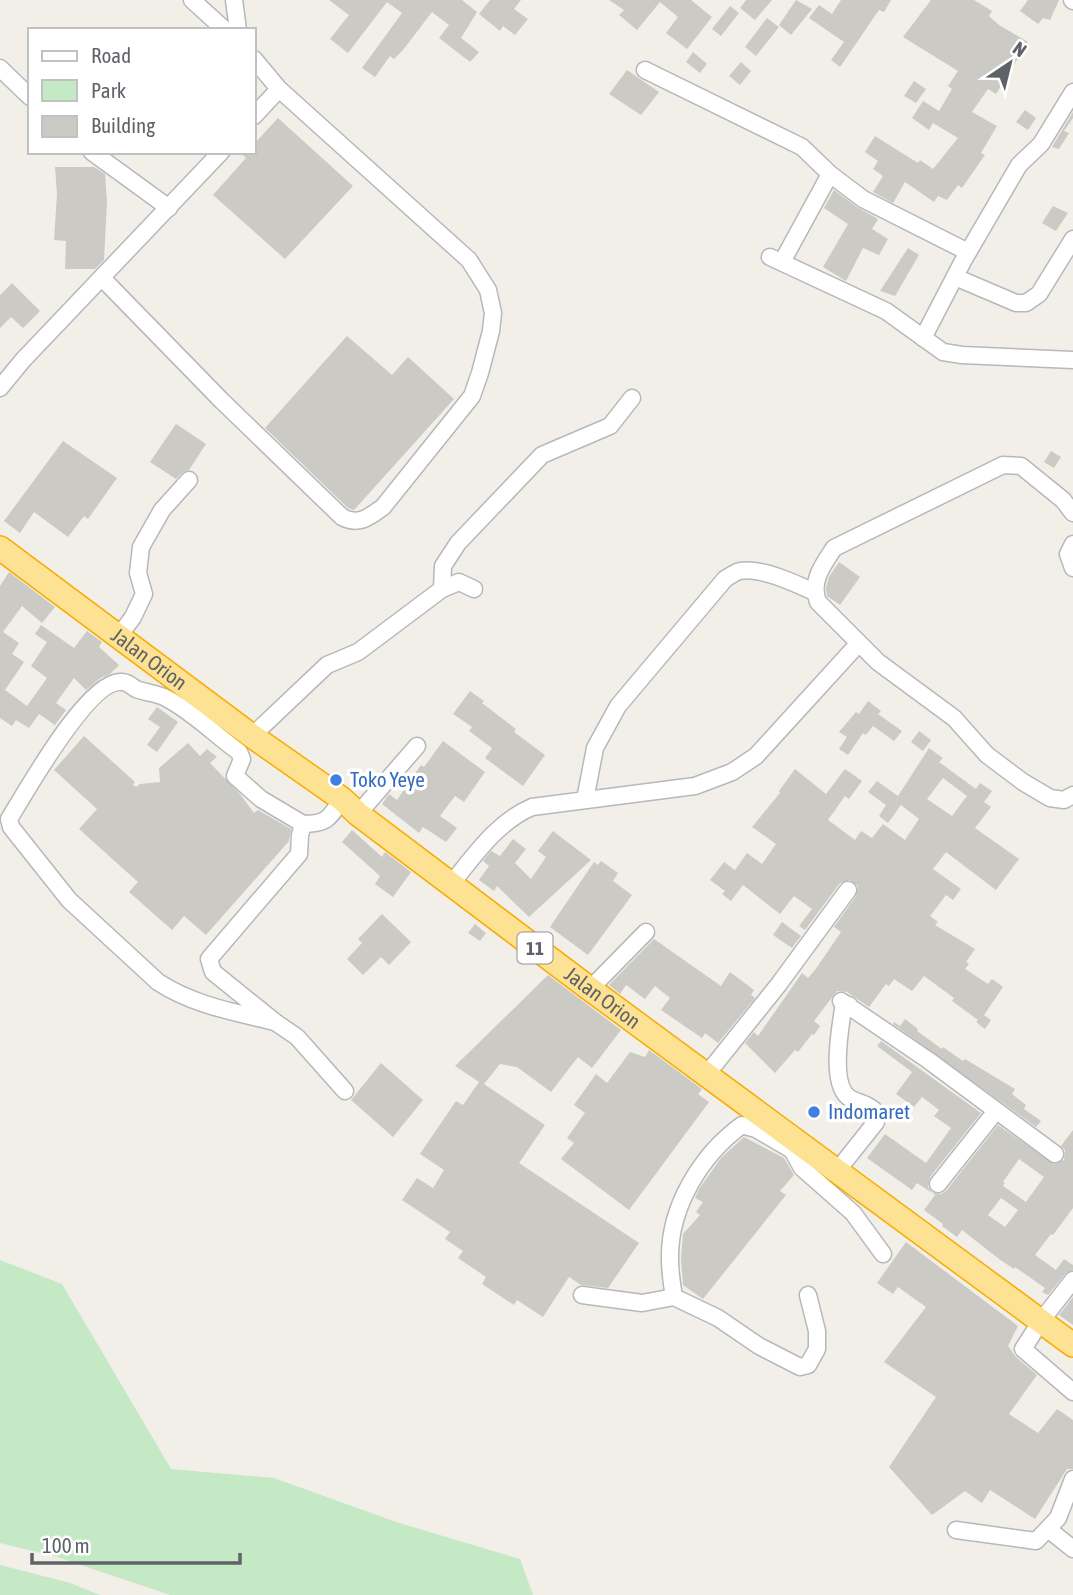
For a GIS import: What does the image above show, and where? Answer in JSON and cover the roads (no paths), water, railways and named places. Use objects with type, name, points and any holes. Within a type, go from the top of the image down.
[{"type":"highway","name":"Jalan Orion","points":[[0,548],[707,1074],[797,1147],[837,1171],[1072,1342]]},
{"type":"street","points":[[192,0],[223,28]]},
{"type":"street","points":[[234,0],[238,28]]},
{"type":"street","points":[[102,278],[222,401],[342,517],[358,522],[383,507],[472,396],[491,331],[493,313],[488,290],[469,260],[279,89],[256,61]]},
{"type":"street","points":[[0,68],[28,95]]},
{"type":"street","points":[[645,70],[802,147],[830,174],[863,199],[968,252]]},
{"type":"street","points":[[256,114],[279,89]]},
{"type":"street","points":[[923,338],[954,277],[1019,165],[1041,144],[1073,92]]},
{"type":"street","points":[[95,154],[169,208]]},
{"type":"street","points":[[0,388],[23,360],[219,154]]},
{"type":"street","points":[[830,174],[776,259],[886,311],[943,352],[1073,360]]},
{"type":"street","points":[[954,277],[1016,303],[1026,303],[1039,294],[1073,239]]},
{"type":"street","points":[[442,589],[443,566],[458,542],[542,456],[610,426],[632,398]]},
{"type":"street","points":[[1073,513],[1063,500],[1021,466],[1003,466],[834,548],[819,570],[814,592],[818,602],[878,662],[954,718],[987,755],[1050,798],[1064,800],[1073,795]]},
{"type":"street","points":[[120,636],[144,594],[138,573],[141,547],[162,510],[189,480]]},
{"type":"street","points":[[1073,544],[1068,554],[1073,568]]},
{"type":"street","points":[[585,800],[595,748],[618,706],[725,579],[738,571],[754,570],[814,592]]},
{"type":"street","points":[[252,736],[327,665],[358,652],[442,589],[459,582],[474,589]]},
{"type":"street","points":[[451,884],[494,833],[514,814],[532,807],[695,786],[732,772],[756,756],[859,643]]},
{"type":"street","points":[[275,1022],[201,1003],[175,993],[158,982],[69,900],[11,827],[9,819],[76,716],[99,692],[114,682],[125,681],[135,688],[163,696],[186,710],[239,752],[242,759],[235,776],[261,799],[303,824],[319,824],[350,806],[416,746]]},
{"type":"street","points":[[303,824],[299,854],[209,959],[214,972],[297,1037],[345,1091]]},
{"type":"street","points":[[707,1074],[779,984],[848,890]]},
{"type":"street","points":[[590,989],[646,932]]},
{"type":"street","points":[[837,1171],[876,1122],[875,1111],[865,1102],[850,1099],[842,1089],[839,1079],[838,1051],[845,1003],[1055,1154]]},
{"type":"street","points":[[938,1184],[996,1111]]},
{"type":"street","points":[[674,1297],[670,1258],[674,1220],[683,1197],[704,1163],[730,1133],[742,1125],[797,1147],[802,1168],[853,1213],[883,1254]]},
{"type":"street","points":[[1073,1280],[1023,1349],[1073,1392]]},
{"type":"street","points":[[582,1295],[642,1303],[674,1297],[718,1318],[759,1346],[800,1367],[807,1365],[817,1349],[817,1331],[808,1295]]},
{"type":"street","points":[[956,1530],[1036,1541],[1058,1518],[1073,1479]]},
{"type":"street","points":[[1048,1529],[1073,1549]]},
{"type":"place","name":"Toko Yeye","points":[[336,780]]},
{"type":"place","name":"Indomaret","points":[[814,1112]]}]
